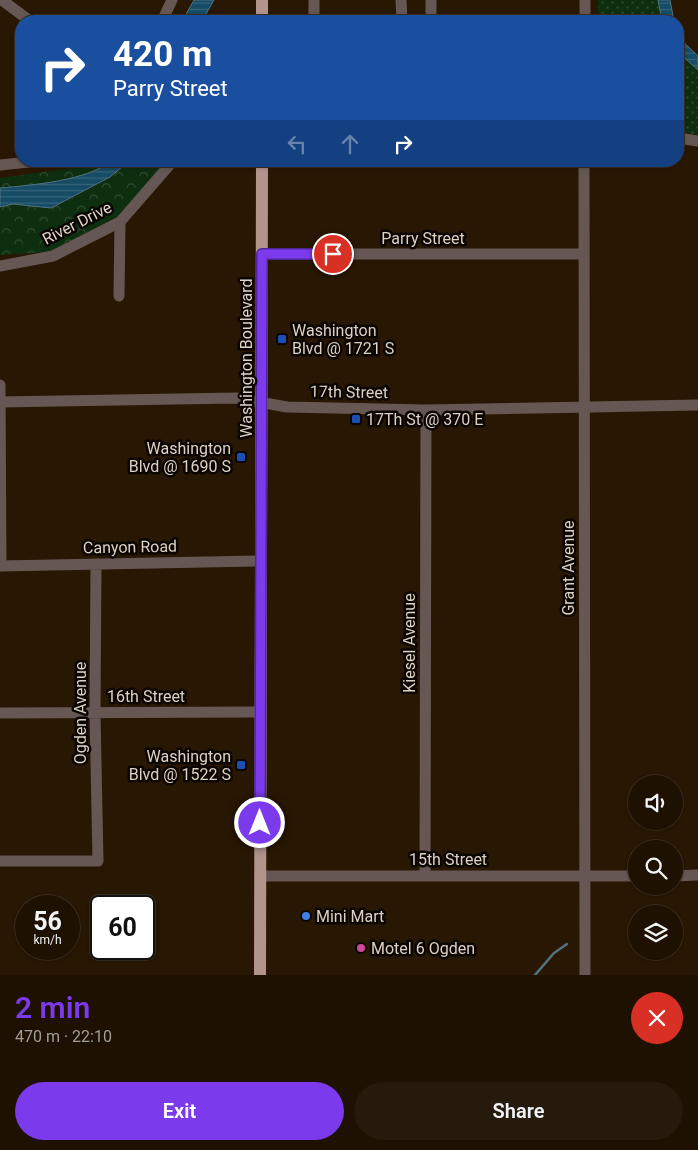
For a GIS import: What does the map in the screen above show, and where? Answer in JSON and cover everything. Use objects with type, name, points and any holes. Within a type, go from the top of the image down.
[{"type":"main road","points":[[262,0],[262,15]]},
{"type":"main road","name":"Washington Boulevard","points":[[260,975],[262,167]]},
{"type":"street","points":[[2,0],[22,15]]},
{"type":"street","points":[[165,15],[172,0]]},
{"type":"street","points":[[314,0],[314,15]]},
{"type":"street","points":[[401,0],[402,15]]},
{"type":"street","points":[[431,0],[431,15]]},
{"type":"street","points":[[585,0],[585,15]]},
{"type":"street","points":[[684,139],[698,141]]},
{"type":"street","points":[[0,165],[15,163]]},
{"type":"street","name":"River Drive","points":[[0,266],[53,256],[120,222],[168,167]]},
{"type":"street","name":"Grant Avenue","points":[[584,167],[584,975]]},
{"type":"street","points":[[119,296],[120,222]]},
{"type":"street","name":"Parry Street","points":[[262,254],[584,254]]},
{"type":"street","points":[[0,385],[0,566]]},
{"type":"street","name":"17th Street","points":[[0,402],[236,398],[287,407],[426,410],[698,405]]},
{"type":"street","name":"Kiesel Avenue","points":[[426,410],[426,876]]},
{"type":"street","name":"Canyon Road","points":[[0,566],[261,561]]},
{"type":"street","name":"Ogden Avenue","points":[[0,862],[98,861],[95,713],[96,564]]},
{"type":"street","name":"16th Street","points":[[0,712],[261,712]]},
{"type":"street","points":[[683,876],[698,875]]},
{"type":"street","name":"15th Street","points":[[260,876],[628,876]]},
{"type":"green space","points":[[598,0],[658,0],[661,15],[598,15]]},
{"type":"green space","points":[[684,57],[698,70],[698,135],[684,133]]},
{"type":"green space","points":[[80,167],[103,167],[73,178],[0,188],[0,178]]},
{"type":"green space","points":[[122,167],[163,167],[119,216],[51,252],[0,255],[0,207],[13,204],[51,208],[110,177]]},
{"type":"water","points":[[194,0],[214,0],[205,15],[185,15]]},
{"type":"water","points":[[658,0],[670,0],[673,15],[661,15]]},
{"type":"water","points":[[684,43],[698,56],[698,70],[684,57]]},
{"type":"water","points":[[122,167],[110,177],[51,208],[13,204],[0,207],[0,188],[58,181],[101,168]]},
{"type":"waterway","points":[[535,975],[554,953],[567,944]]},
{"type":"place","name":"Washington Blvd @ 1721 S","points":[[282,339]]},
{"type":"place","name":"17Th St @ 370 E","points":[[356,419]]},
{"type":"place","name":"Washington Blvd @ 1690 S","points":[[241,457]]},
{"type":"place","name":"Washington Blvd @ 1522 S","points":[[241,765]]},
{"type":"place","name":"Mini Mart","points":[[306,916]]},
{"type":"place","name":"Motel 6 Ogden","points":[[361,948]]},
{"type":"route","points":[[260,823],[262,254],[333,254]]}]
